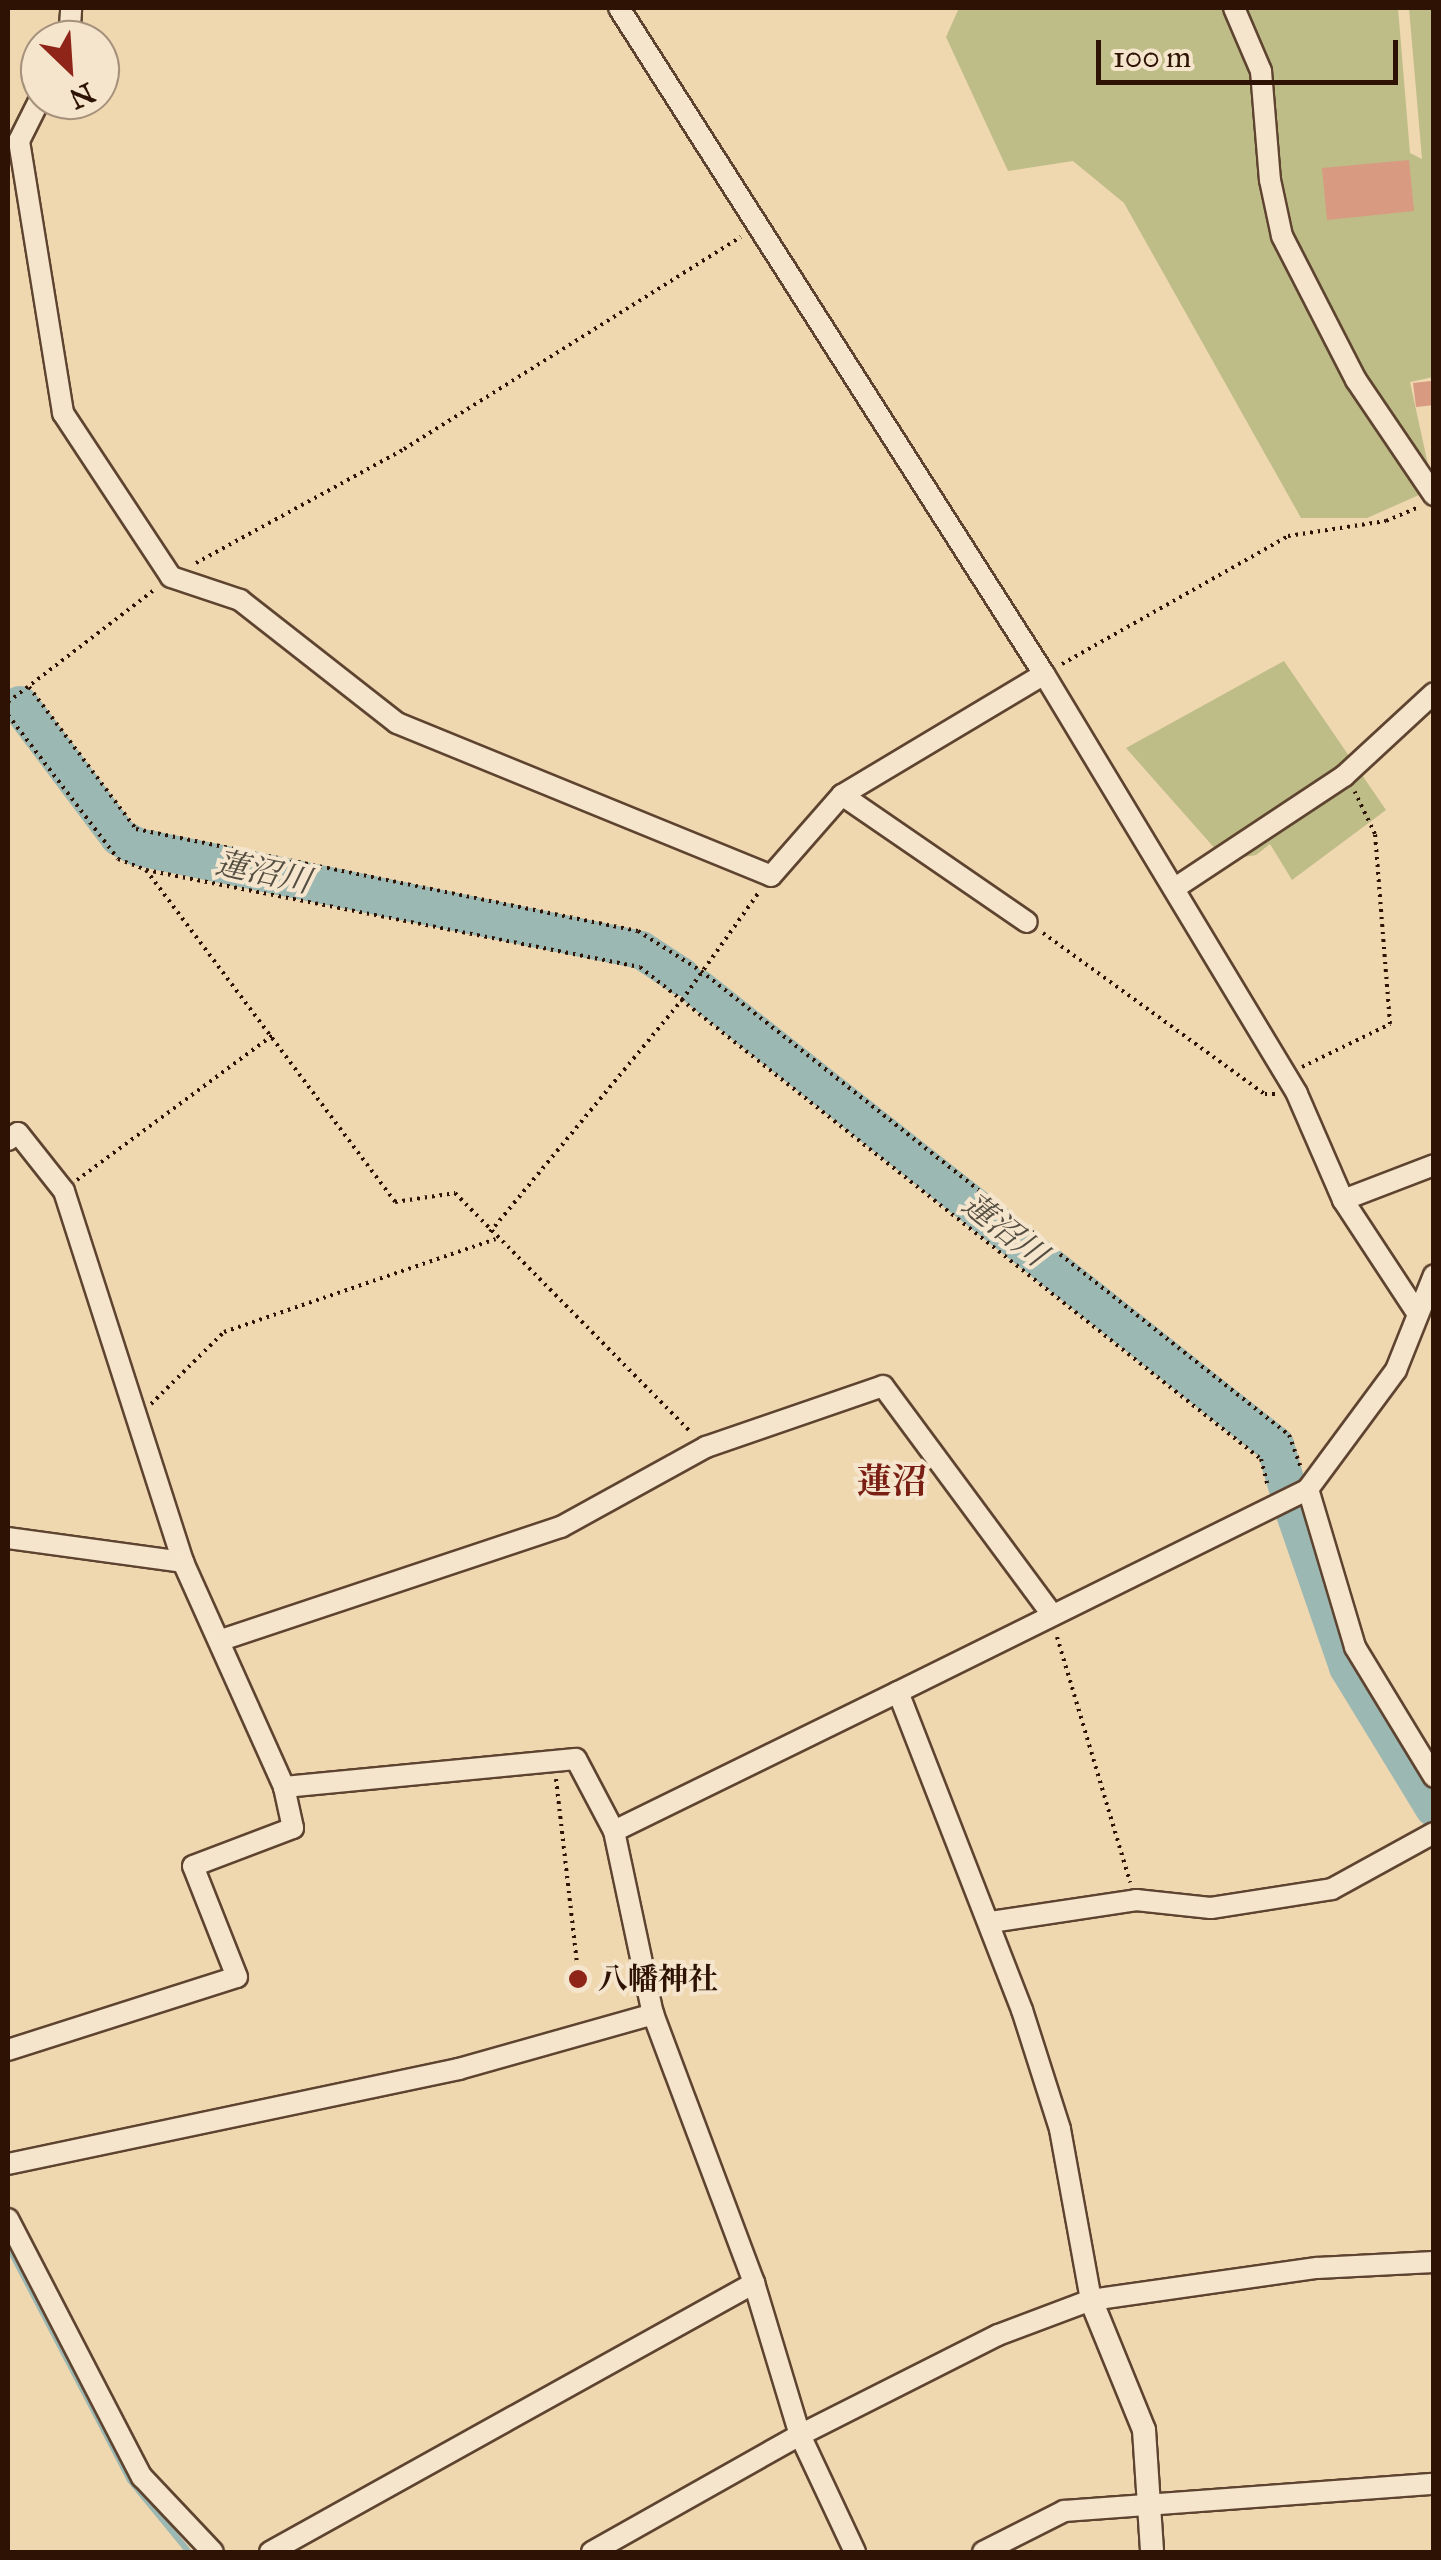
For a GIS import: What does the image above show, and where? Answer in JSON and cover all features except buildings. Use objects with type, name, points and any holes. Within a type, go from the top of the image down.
[{"type":"street","points":[[619,8],[1176,888],[1297,1094],[1343,1200],[1418,1314]]},
{"type":"street","points":[[1234,8],[1261,70],[1270,180],[1282,236],[1356,380],[1434,497]]},
{"type":"street","points":[[30,120],[19,141],[62,413],[170,577],[240,600],[397,722],[771,876],[842,795],[1044,674]]},
{"type":"street","points":[[1176,888],[1344,776],[1434,692]]},
{"type":"street","points":[[842,795],[1027,922]]},
{"type":"street","points":[[8,1140],[18,1133],[64,1190],[182,1562],[221,1640],[284,1787],[293,1828],[193,1866],[237,1977],[8,2050]]},
{"type":"street","points":[[1343,1200],[1434,1165]]},
{"type":"street","points":[[614,1831],[1308,1489],[1396,1370],[1434,1276]]},
{"type":"street","points":[[221,1640],[561,1527],[706,1447],[883,1386],[1050,1613]]},
{"type":"street","points":[[1308,1489],[1356,1647],[1434,1777]]},
{"type":"street","points":[[8,1538],[182,1562]]},
{"type":"street","points":[[898,1692],[991,1922],[1060,2130],[1091,2300],[1135,2395],[1152,2552]]},
{"type":"street","points":[[284,1787],[554,1757],[576,1759],[592,1778],[614,1831],[652,2014],[754,2283],[800,2435],[855,2552]]},
{"type":"street","points":[[991,1922],[1136,1900],[1211,1908],[1332,1889],[1432,1834]]},
{"type":"street","points":[[8,2164],[459,2069],[652,2014]]},
{"type":"street","points":[[8,2219],[142,2477],[213,2552]]},
{"type":"street","points":[[592,2552],[800,2435],[998,2335],[1091,2300],[1317,2268],[1434,2262]]},
{"type":"street","points":[[270,2552],[754,2283]]},
{"type":"street","points":[[983,2552],[1004,2547],[1064,2511],[1149,2501],[1434,2484]]},
{"type":"path","points":[[8,702],[170,577],[404,450],[758,226]]},
{"type":"path","points":[[1044,674],[1288,536],[1386,521],[1434,497]]},
{"type":"path","points":[[29,687],[136,829],[638,931],[701,971],[1289,1436],[1308,1489]]},
{"type":"path","points":[[8,716],[118,859],[146,870],[640,967],[1261,1459],[1272,1506]]},
{"type":"path","points":[[1285,1075],[1390,1024],[1375,834],[1344,776]]},
{"type":"path","points":[[146,870],[274,1034],[395,1202],[456,1193],[496,1239],[706,1447]]},
{"type":"path","points":[[490,1232],[682,1000],[771,876]]},
{"type":"path","points":[[1027,922],[1265,1094],[1297,1094]]},
{"type":"path","points":[[64,1190],[274,1034]]},
{"type":"path","points":[[137,1418],[224,1332],[496,1239]]},
{"type":"path","points":[[1050,1613],[1136,1900]]},
{"type":"path","points":[[554,1757],[576,1964]]},
{"type":"shaded area","points":[[959,8],[1398,8],[1410,153],[1422,159],[1409,8],[1433,8],[1433,377],[1410,382],[1432,483],[1428,491],[1367,518],[1301,518],[1124,203],[1073,161],[1008,171],[946,37]]},
{"type":"shaded area","points":[[1284,661],[1386,810],[1292,880],[1270,844],[1256,855],[1225,860],[1126,748]]},
{"type":"waterway","name":"蓮沼川","points":[[20,705],[119,837],[138,847],[641,950],[682,977]]},
{"type":"waterway","name":"蓮沼川","points":[[699,989],[1275,1445],[1287,1486]]},
{"type":"waterway","name":"蓮沼川","points":[[1293,1508],[1348,1667],[1434,1808]]},
{"type":"waterway","points":[[8,2246],[130,2480],[189,2552]]},
{"type":"place","name":"八幡神社","points":[[578,1979]]},
{"type":"district","name":"蓮沼","points":[[892,1482]]}]
